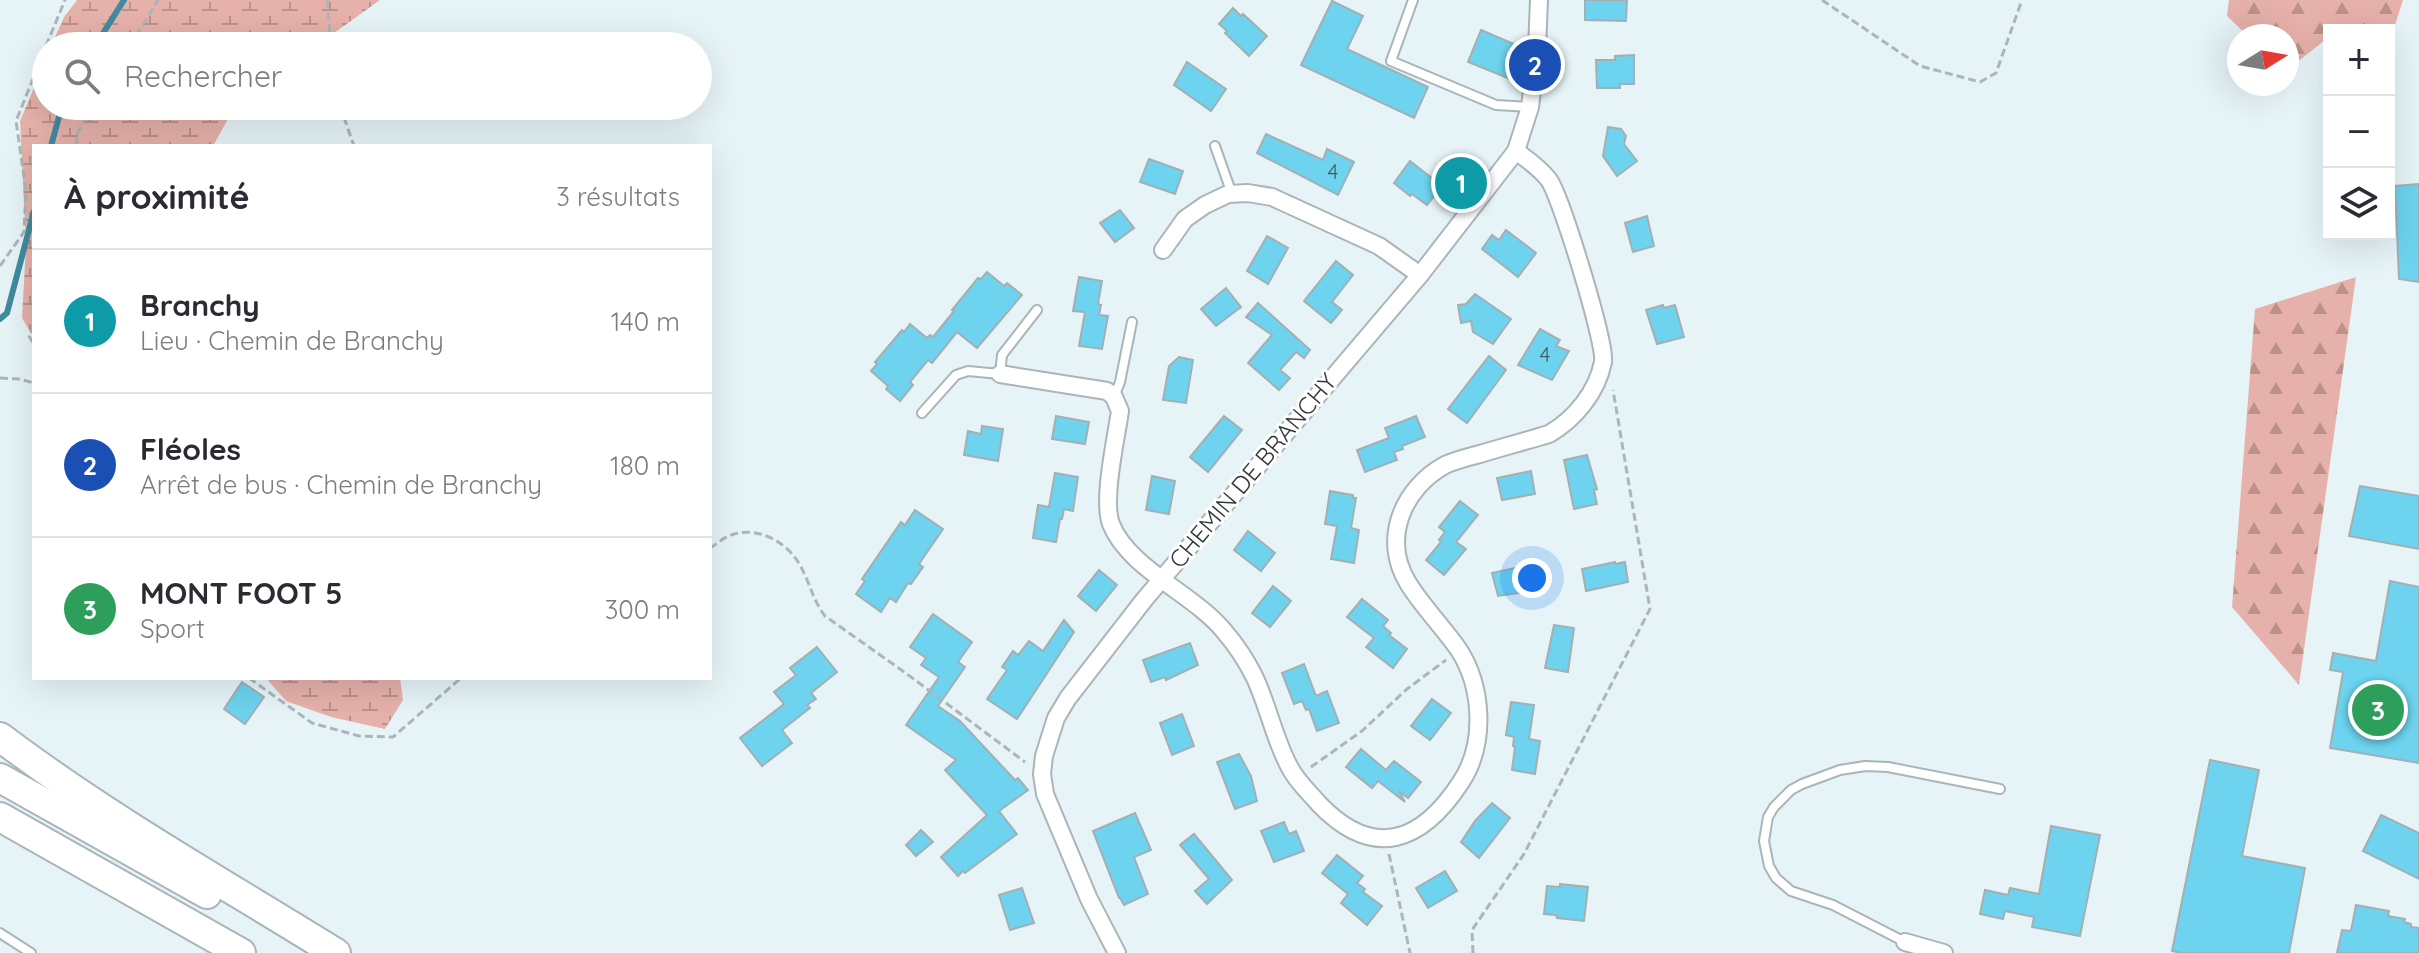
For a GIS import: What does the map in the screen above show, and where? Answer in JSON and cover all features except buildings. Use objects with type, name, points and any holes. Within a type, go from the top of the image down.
[{"type":"highway","points":[[0,737],[102,808],[336,953]]},
{"type":"highway","points":[[0,778],[312,953]]},
{"type":"highway","points":[[0,817],[241,953]]},
{"type":"street","name":"CHEMIN DE BRANCHY","points":[[1117,953],[1089,899],[1045,794],[1042,774],[1056,718],[1068,698],[1162,578],[1420,275],[1516,151],[1530,107],[1539,0]]},
{"type":"street","points":[[1000,374],[1107,391],[1114,397],[1120,411],[1107,507],[1111,524],[1121,542],[1221,627],[1242,654],[1254,676],[1289,767],[1328,812],[1346,826],[1367,835],[1385,838],[1412,832],[1432,819],[1462,780],[1477,745],[1477,701],[1473,682],[1459,651],[1406,581],[1396,538],[1401,514],[1410,494],[1432,473],[1449,463],[1549,434],[1562,426],[1580,409],[1595,384],[1603,359],[1566,221],[1550,181],[1516,151]]},
{"type":"street","points":[[1163,250],[1185,219],[1205,205],[1233,194],[1248,193],[1272,197],[1379,246],[1420,275]]},
{"type":"street","points":[[1905,942],[1944,953]]},
{"type":"lane","points":[[1413,0],[1391,61],[1496,105],[1530,107]]},
{"type":"lane","points":[[1215,146],[1233,194]]},
{"type":"lane","points":[[922,413],[956,375],[968,371],[1000,374],[1002,355],[1037,310]]},
{"type":"lane","points":[[1114,397],[1132,322]]},
{"type":"lane","points":[[1905,942],[1833,905],[1791,891],[1776,878],[1769,866],[1764,841],[1768,817],[1774,807],[1802,784],[1840,770],[1865,766],[1888,767],[2000,789]]},
{"type":"lane","points":[[0,933],[31,953]]},
{"type":"path","points":[[52,32],[65,0]]},
{"type":"path","points":[[139,32],[158,0]]},
{"type":"path","points":[[327,0],[330,32]]},
{"type":"path","points":[[1822,0],[1920,66],[1980,82],[1996,73],[2022,0]]},
{"type":"path","points":[[0,266],[24,232],[26,190],[16,121],[32,81]]},
{"type":"path","points":[[76,144],[78,132],[85,120]]},
{"type":"path","points":[[345,120],[353,144]]},
{"type":"path","points":[[1473,953],[1472,930],[1524,854],[1650,609],[1625,451],[1612,385],[1603,359]]},
{"type":"path","points":[[0,378],[32,382]]},
{"type":"path","points":[[712,547],[730,535],[755,531],[779,542],[803,569],[815,603],[825,616],[1042,774]]},
{"type":"path","points":[[1297,777],[1362,731],[1407,689],[1459,651]]},
{"type":"path","points":[[252,680],[312,723],[359,736],[393,737],[459,680]]},
{"type":"path","points":[[1385,838],[1410,953]]},
{"type":"green space","points":[[77,0],[380,0],[335,32],[57,32]]},
{"type":"green space","points":[[2229,0],[2403,0],[2395,25],[2323,24],[2323,42],[2299,61],[2299,24],[2235,24],[2227,16]]},
{"type":"green space","points":[[32,92],[32,120],[227,120],[214,144],[32,144],[32,335],[22,318],[26,246],[20,121]]},
{"type":"green space","points":[[2356,277],[2299,685],[2232,607],[2255,309]]},
{"type":"green space","points":[[268,680],[400,680],[403,700],[385,729],[331,717],[286,701]]},
{"type":"waterway","points":[[104,32],[124,0]]},
{"type":"waterway","points":[[52,144],[58,120]]},
{"type":"waterway","points":[[0,319],[7,313],[32,219]]},
{"type":"place","name":"Fléoles","points":[[1535,65]]},
{"type":"place","name":"Branchy","points":[[1461,183]]},
{"type":"place","name":"MONT FOOT 5","points":[[2378,710]]}]
